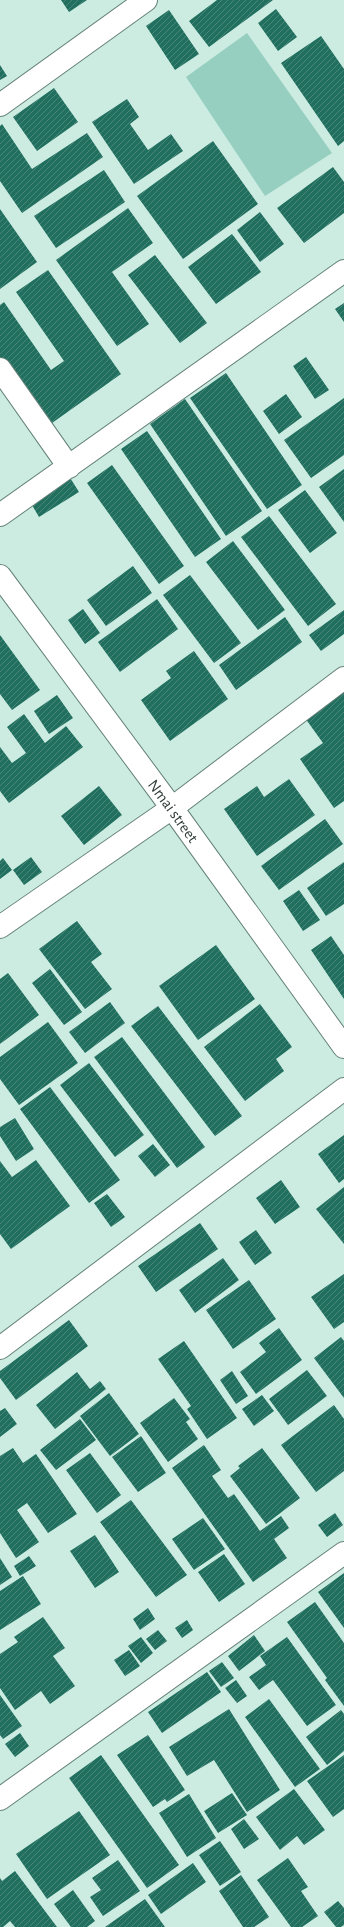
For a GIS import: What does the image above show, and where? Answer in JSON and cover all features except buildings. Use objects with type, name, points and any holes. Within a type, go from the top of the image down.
[{"type":"street","points":[[0,105],[146,0]]},
{"type":"street","points":[[0,515],[344,271]]},
{"type":"street","points":[[0,369],[69,466]]},
{"type":"street","name":"Nmai street","points":[[0,576],[172,808],[344,1047]]},
{"type":"street","points":[[0,928],[172,808],[344,678]]},
{"type":"street","points":[[0,1348],[344,1089]]},
{"type":"street","points":[[0,1799],[344,1553]]},
{"type":"green space","points":[[247,33],[332,153],[265,196],[186,77]]}]
